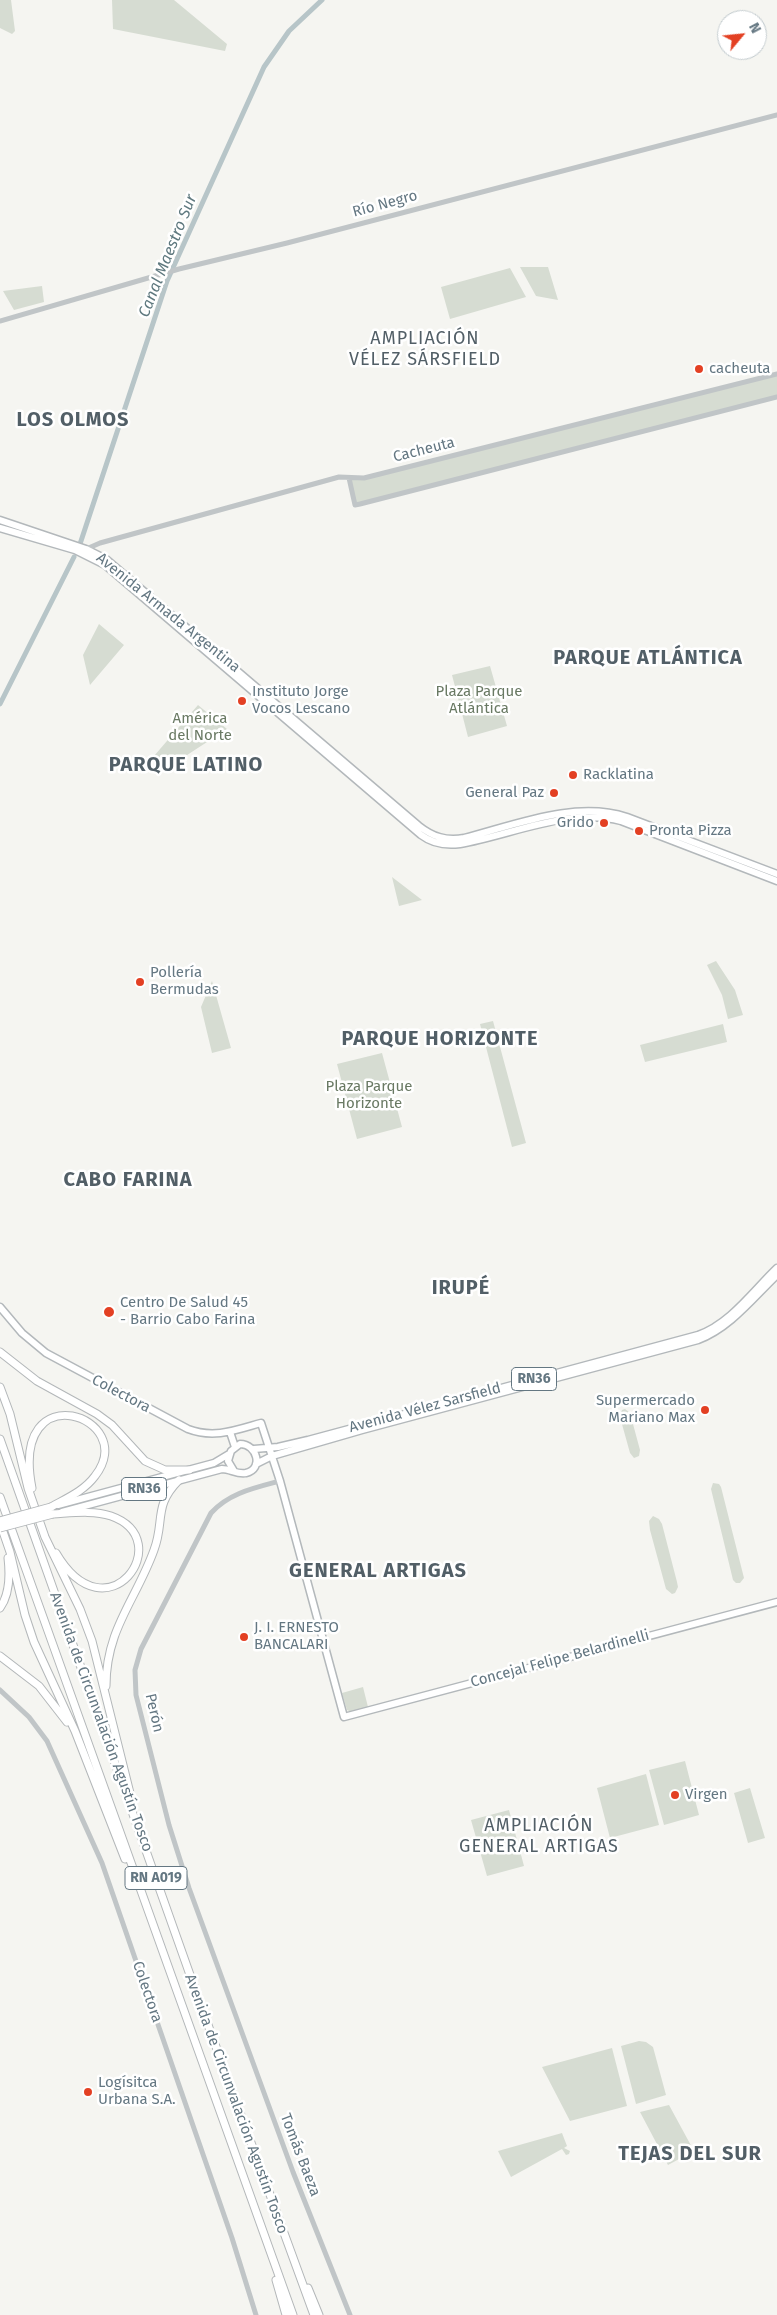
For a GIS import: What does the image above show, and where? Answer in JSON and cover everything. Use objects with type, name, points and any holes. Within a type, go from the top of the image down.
[{"type":"highway","points":[[0,1352],[37,1381],[97,1414],[112,1425],[145,1461],[166,1470],[189,1470]]},
{"type":"highway","points":[[0,1387],[10,1414],[24,1475],[37,1514],[52,1553],[88,1628],[140,1833]]},
{"type":"highway","points":[[72,1415],[87,1420],[100,1434],[104,1450],[102,1462],[89,1483],[52,1510],[100,1513],[112,1516],[127,1525],[134,1534],[138,1545],[137,1562],[131,1574],[122,1582],[108,1588],[95,1587],[80,1581],[61,1562],[37,1514],[29,1465],[32,1441],[38,1428],[48,1420],[59,1416],[72,1415]]},
{"type":"highway","name":"Avenida de Circunvalación Agustín Tosco","points":[[0,1440],[276,2214],[314,2315]]},
{"type":"highway","points":[[106,1699],[106,1672],[115,1631],[147,1570],[157,1543],[165,1496],[179,1480]]},
{"type":"highway","name":"Avenida de Circunvalación Agustín Tosco","points":[[0,1497],[265,2242],[293,2315]]},
{"type":"highway","name":"RN36","points":[[0,1524],[52,1510]]},
{"type":"highway","points":[[0,1524],[34,1642],[79,1742],[147,1909]]},
{"type":"highway","points":[[0,1524],[9,1572],[6,1595],[0,1608]]},
{"type":"highway","points":[[0,1656],[21,1671],[47,1695],[79,1742]]},
{"type":"highway","points":[[276,2214],[320,2315]]},
{"type":"highway","points":[[265,2242],[286,2315]]},
{"type":"main road","name":"Avenida Armada Argentina","points":[[0,520],[106,559],[419,826],[435,836],[448,839],[464,838],[570,812],[602,810],[628,816],[777,874]]},
{"type":"main road","name":"Avenida Armada Argentina","points":[[0,528],[67,545]]},
{"type":"main road","name":"Avenida Armada Argentina","points":[[83,550],[112,570],[426,838],[440,844],[460,844],[569,819],[599,817],[621,821],[777,881]]},
{"type":"main road","name":"Avenida Vélez Sarsfield","points":[[254,1450],[308,1440],[703,1333],[724,1320],[777,1268]]},
{"type":"main road","name":"Avenida Vélez Sarsfield","points":[[256,1464],[272,1456],[698,1340],[722,1327],[777,1275]]},
{"type":"main road","name":"Colectora","points":[[0,1307],[33,1343],[82,1373],[188,1429],[208,1434],[230,1432],[262,1423],[269,1448]]},
{"type":"main road","points":[[230,1432],[235,1447]]},
{"type":"main road","name":"RN36","points":[[52,1510],[214,1463],[229,1454],[235,1447],[244,1444],[254,1450]]},
{"type":"main road","points":[[269,1448],[280,1481]]},
{"type":"main road","points":[[254,1450],[257,1456],[256,1464]]},
{"type":"main road","points":[[229,1454],[230,1465],[234,1471]]},
{"type":"main road","name":"RN36","points":[[52,1510],[222,1469],[241,1473],[249,1472],[256,1464]]},
{"type":"main road","name":"Concejal Felipe Belardinelli","points":[[280,1481],[344,1717],[777,1602]]},
{"type":"street","name":"Río Negro","points":[[0,321],[179,269],[287,243],[777,115]]},
{"type":"street","name":"Cacheuta","points":[[83,550],[322,481],[343,476],[364,478],[777,374]]},
{"type":"street","points":[[349,478],[355,505],[777,397]]},
{"type":"street","name":"Perón","points":[[231,2002],[189,1888],[169,1826],[137,1702],[135,1670],[141,1649],[154,1620],[210,1513],[220,1503],[233,1495],[280,1481]]},
{"type":"street","name":"Colectora","points":[[0,1690],[29,1717],[47,1741],[102,1863],[232,2238],[256,2315]]},
{"type":"street","name":"Tomás Baeza","points":[[231,2002],[293,2172],[350,2315]]},
{"type":"green space","points":[[0,0],[11,0],[15,31],[12,34],[0,28]]},
{"type":"green space","points":[[112,0],[174,0],[227,44],[225,51],[113,29]]},
{"type":"green space","points":[[520,267],[548,267],[558,300],[536,296]]},
{"type":"green space","points":[[510,268],[526,297],[450,319],[441,287]]},
{"type":"green space","points":[[42,286],[44,302],[14,310],[3,291]]},
{"type":"green space","points":[[777,374],[777,397],[355,505],[349,478],[354,479]]},
{"type":"green space","points":[[99,624],[124,645],[90,685],[83,655]]},
{"type":"green space","name":"Plaza Parque Atlántica","points":[[490,666],[507,726],[468,737],[452,675]]},
{"type":"green space","name":"América del Norte","points":[[198,705],[227,729],[158,774],[154,756]]},
{"type":"green space","points":[[392,877],[422,900],[399,906]]},
{"type":"green space","points":[[716,961],[735,990],[743,1015],[728,1019],[722,995],[707,965]]},
{"type":"green space","points":[[212,981],[231,1048],[212,1053],[201,1007]]},
{"type":"green space","points":[[493,1021],[526,1143],[512,1147],[480,1024]]},
{"type":"green space","points":[[723,1024],[727,1042],[645,1062],[640,1045]]},
{"type":"green space","name":"Plaza Parque Horizonte","points":[[382,1053],[402,1127],[357,1139],[337,1064]]},
{"type":"green space","points":[[625,1409],[630,1413],[640,1450],[639,1456],[634,1458],[630,1453],[620,1417],[622,1410]]},
{"type":"green space","points":[[713,1483],[719,1484],[721,1487],[744,1578],[740,1583],[736,1583],[733,1580],[711,1489]]},
{"type":"green space","points":[[653,1516],[659,1519],[662,1524],[677,1582],[678,1587],[675,1593],[672,1594],[666,1589],[650,1530],[649,1521]]},
{"type":"green space","points":[[363,1687],[368,1707],[351,1712],[347,1710],[342,1693]]},
{"type":"green space","points":[[685,1761],[699,1815],[664,1825],[649,1770]]},
{"type":"green space","points":[[646,1774],[659,1825],[610,1838],[597,1788]]},
{"type":"green space","points":[[750,1788],[765,1838],[748,1843],[734,1793]]},
{"type":"green space","points":[[509,1810],[524,1866],[487,1876],[471,1820]]},
{"type":"green space","points":[[639,2041],[646,2042],[653,2047],[666,2095],[636,2104],[621,2046]]},
{"type":"green space","points":[[612,2048],[627,2106],[570,2121],[542,2067]]},
{"type":"green space","points":[[669,2105],[694,2151],[668,2165],[640,2112]]},
{"type":"green space","points":[[562,2133],[567,2146],[564,2148],[570,2151],[569,2154],[566,2155],[562,2149],[511,2177],[498,2151]]},
{"type":"waterway","name":"Canal Maestro Sur","points":[[80,544],[167,281],[264,67],[289,31],[322,0]]},
{"type":"waterway","name":"Canal Maestro Sur","points":[[0,704],[74,557]]},
{"type":"place","name":"cacheuta","points":[[699,369]]},
{"type":"place","name":"Instituto Jorge Vocos Lescano","points":[[242,701]]},
{"type":"place","name":"Racklatina","points":[[573,775]]},
{"type":"place","name":"General Paz","points":[[554,793]]},
{"type":"place","name":"Grido","points":[[604,823]]},
{"type":"place","name":"Pronta Pizza","points":[[639,831]]},
{"type":"place","name":"Pollería Bermudas","points":[[140,982]]},
{"type":"place","name":"Centro De Salud 45 - Barrio Cabo Farina","points":[[109,1312]]},
{"type":"place","name":"Supermercado Mariano Max","points":[[705,1410]]},
{"type":"place","name":"J. I. ERNESTO BANCALARI","points":[[244,1637]]},
{"type":"place","name":"Virgen","points":[[675,1795]]},
{"type":"place","name":"Logísitca Urbana S.A.","points":[[88,2092]]},
{"type":"district","name":"AMPLIACIÓN VÉLEZ SÁRSFIELD","points":[[425,349]]},
{"type":"district","name":"LOS OLMOS","points":[[73,420]]},
{"type":"district","name":"PARQUE ATLÁNTICA","points":[[648,658]]},
{"type":"district","name":"PARQUE LATINO","points":[[186,765]]},
{"type":"district","name":"PARQUE HORIZONTE","points":[[440,1039]]},
{"type":"district","name":"CABO FARINA","points":[[128,1180]]},
{"type":"district","name":"IRUPÉ","points":[[461,1288]]},
{"type":"district","name":"GENERAL ARTIGAS","points":[[378,1571]]},
{"type":"district","name":"AMPLIACIÓN GENERAL ARTIGAS","points":[[539,1836]]},
{"type":"district","name":"TEJAS DEL SUR","points":[[690,2154]]}]
